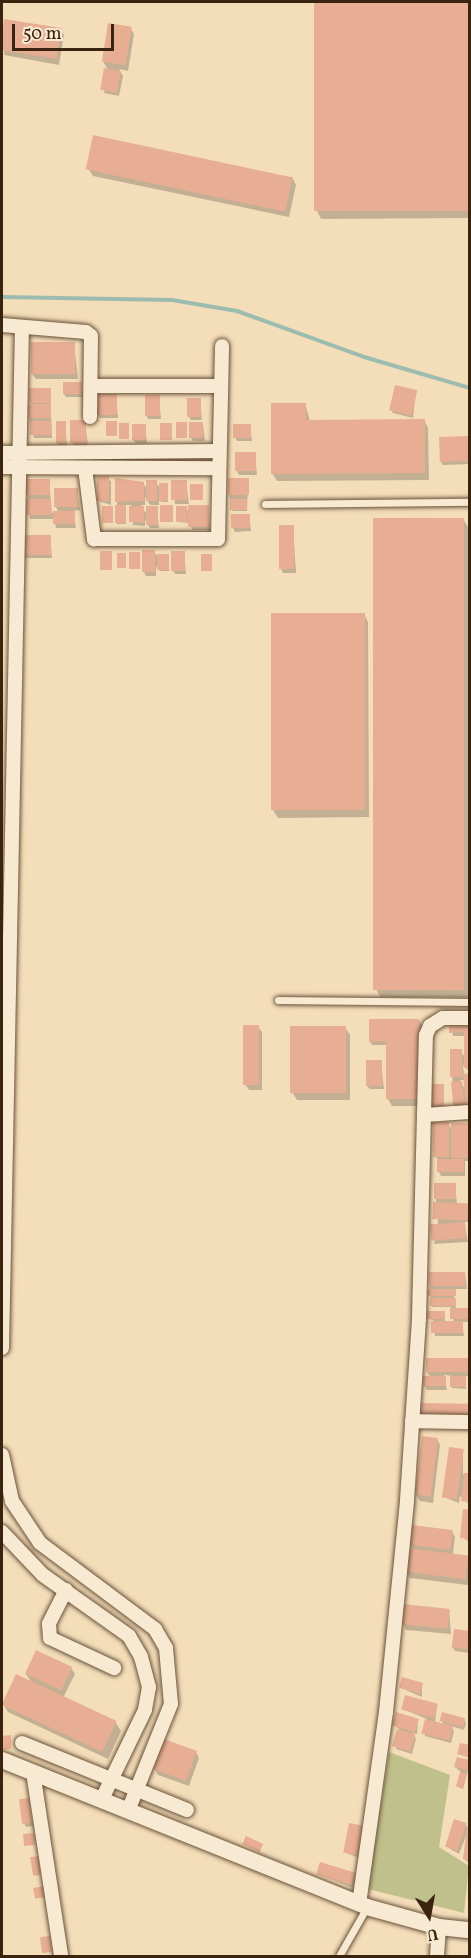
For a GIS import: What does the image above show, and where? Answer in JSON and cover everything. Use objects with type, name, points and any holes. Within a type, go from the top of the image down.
[{"type":"street","points":[[2,325],[86,332],[93,342],[90,417]]},
{"type":"street","points":[[2,1348],[7,747],[22,328]]},
{"type":"street","points":[[85,468],[92,537],[110,541],[218,539],[218,386],[222,346]]},
{"type":"street","points":[[92,386],[218,386]]},
{"type":"street","points":[[2,467],[18,460],[219,452]]},
{"type":"street","points":[[2,453],[18,460],[85,468],[219,468]]},
{"type":"street","points":[[363,1905],[386,1712],[412,1421],[426,1035],[430,1026],[443,1018],[470,1018]]},
{"type":"street","points":[[424,1115],[470,1112]]},
{"type":"street","points":[[412,1421],[470,1422]]},
{"type":"street","points":[[2,1455],[12,1501],[40,1543],[155,1629],[166,1648],[171,1704],[128,1811]]},
{"type":"street","points":[[2,1532],[32,1565],[105,1618],[137,1646],[147,1673],[148,1695],[136,1728],[102,1799]]},
{"type":"street","points":[[66,1590],[49,1624],[50,1638],[114,1668]]},
{"type":"street","points":[[105,1618],[117,1602]]},
{"type":"street","points":[[136,1728],[159,1738]]},
{"type":"street","points":[[21,1743],[187,1810]]},
{"type":"street","points":[[124,1754],[148,1764]]},
{"type":"street","points":[[2,1760],[363,1905],[439,1926],[470,1930]]},
{"type":"street","points":[[33,1772],[61,1956]]},
{"type":"street","points":[[436,1956],[439,1926]]},
{"type":"lane","points":[[265,504],[470,502]]},
{"type":"lane","points":[[278,1000],[470,1002]]},
{"type":"lane","points":[[339,1956],[363,1905]]},
{"type":"green space","points":[[389,1752],[450,1775],[439,1847],[469,1866],[464,1913],[368,1889]]},
{"type":"building","points":[[314,2],[470,2],[470,211],[314,211]]},
{"type":"building","points":[[4,19],[61,28],[56,59],[2,50]]},
{"type":"building","points":[[108,23],[132,27],[126,65],[102,62]]},
{"type":"building","points":[[104,68],[121,71],[117,93],[100,90]]},
{"type":"building","points":[[93,135],[293,177],[285,212],[86,169]]},
{"type":"building","points":[[31,342],[75,342],[75,374],[31,374]]},
{"type":"building","points":[[63,382],[82,382],[82,394],[63,394]]},
{"type":"building","points":[[395,385],[417,390],[412,416],[389,410]]},
{"type":"building","points":[[29,388],[51,388],[51,403],[29,403]]},
{"type":"building","points":[[96,394],[117,394],[117,415],[96,415]]},
{"type":"building","points":[[145,395],[160,395],[160,416],[145,416]]},
{"type":"building","points":[[187,398],[201,398],[201,417],[187,417]]},
{"type":"building","points":[[271,403],[306,403],[306,420],[425,419],[425,473],[271,474]]},
{"type":"building","points":[[28,404],[51,404],[51,418],[28,418]]},
{"type":"building","points":[[70,420],[86,420],[86,443],[70,443]]},
{"type":"building","points":[[30,421],[51,421],[51,435],[30,435]]},
{"type":"building","points":[[56,421],[66,421],[66,443],[56,443]]},
{"type":"building","points":[[106,421],[117,421],[117,436],[106,436]]},
{"type":"building","points":[[176,422],[187,422],[187,438],[176,438]]},
{"type":"building","points":[[189,422],[203,422],[203,438],[189,438]]},
{"type":"building","points":[[119,423],[129,423],[129,439],[119,439]]},
{"type":"building","points":[[160,423],[172,423],[172,440],[160,440]]},
{"type":"building","points":[[132,424],[146,424],[146,440],[132,440]]},
{"type":"building","points":[[233,424],[251,424],[251,438],[233,438]]},
{"type":"building","points":[[469,436],[470,461],[440,462],[439,437]]},
{"type":"building","points":[[235,452],[256,452],[256,471],[235,471]]},
{"type":"building","points":[[97,476],[109,476],[109,501],[97,501]]},
{"type":"building","points":[[115,478],[144,482],[144,501],[115,502]]},
{"type":"building","points":[[228,478],[249,478],[249,495],[228,495]]},
{"type":"building","points":[[24,479],[50,479],[50,495],[24,495]]},
{"type":"building","points":[[146,480],[157,480],[157,501],[146,501]]},
{"type":"building","points":[[171,480],[187,480],[187,500],[171,500]]},
{"type":"building","points":[[159,483],[168,483],[168,501],[159,501]]},
{"type":"building","points":[[190,484],[203,484],[203,500],[190,500]]},
{"type":"building","points":[[54,488],[78,488],[78,507],[54,507]]},
{"type":"building","points":[[26,499],[51,499],[51,515],[26,515]]},
{"type":"building","points":[[230,499],[247,499],[247,510],[230,510]]},
{"type":"building","points":[[115,505],[126,505],[126,523],[115,523]]},
{"type":"building","points":[[160,505],[173,505],[173,522],[160,522]]},
{"type":"building","points":[[188,505],[209,505],[209,527],[188,527]]},
{"type":"building","points":[[102,506],[113,506],[113,523],[102,523]]},
{"type":"building","points":[[129,506],[144,506],[144,522],[129,522]]},
{"type":"building","points":[[146,506],[158,506],[158,525],[146,525]]},
{"type":"building","points":[[176,506],[187,506],[187,522],[176,522]]},
{"type":"building","points":[[53,511],[75,511],[75,524],[53,524]]},
{"type":"building","points":[[231,514],[250,514],[250,528],[231,528]]},
{"type":"building","points":[[373,518],[464,518],[464,990],[373,990]]},
{"type":"building","points":[[279,525],[294,525],[294,569],[279,569]]},
{"type":"building","points":[[20,535],[51,535],[51,555],[20,555]]},
{"type":"building","points":[[142,550],[155,550],[155,572],[142,572]]},
{"type":"building","points":[[100,551],[112,551],[112,570],[100,570]]},
{"type":"building","points":[[171,551],[185,551],[185,571],[171,571]]},
{"type":"building","points":[[129,552],[140,552],[140,569],[129,569]]},
{"type":"building","points":[[117,553],[126,553],[126,568],[117,568]]},
{"type":"building","points":[[157,554],[169,554],[169,570],[157,570]]},
{"type":"building","points":[[201,554],[212,554],[212,571],[201,571]]},
{"type":"building","points":[[271,613],[365,613],[365,810],[271,810]]},
{"type":"building","points":[[369,1019],[419,1019],[420,1099],[386,1099],[386,1041],[369,1042]]},
{"type":"building","points":[[470,1022],[470,1068],[464,1068],[464,1032],[449,1033],[449,1023]]},
{"type":"building","points":[[243,1025],[259,1025],[259,1085],[243,1085]]},
{"type":"building","points":[[290,1026],[346,1026],[346,1093],[290,1093]]},
{"type":"building","points":[[450,1049],[462,1049],[462,1077],[450,1077]]},
{"type":"building","points":[[366,1060],[382,1060],[382,1086],[366,1086]]},
{"type":"building","points":[[470,1073],[470,1107],[466,1107],[463,1074]]},
{"type":"building","points":[[462,1081],[464,1104],[453,1105],[451,1082]]},
{"type":"building","points":[[432,1084],[444,1084],[444,1110],[432,1110]]},
{"type":"building","points":[[433,1122],[449,1122],[449,1157],[433,1157]]},
{"type":"building","points":[[451,1123],[469,1123],[469,1158],[451,1158]]},
{"type":"building","points":[[437,1159],[464,1159],[464,1172],[437,1172]]},
{"type":"building","points":[[434,1183],[456,1183],[456,1199],[434,1199]]},
{"type":"building","points":[[433,1202],[468,1203],[467,1220],[432,1219]]},
{"type":"building","points":[[465,1222],[466,1238],[431,1240],[430,1224]]},
{"type":"building","points":[[429,1272],[465,1272],[465,1286],[429,1286]]},
{"type":"building","points":[[428,1289],[456,1289],[456,1296],[428,1296]]},
{"type":"building","points":[[430,1298],[456,1298],[456,1306],[430,1306]]},
{"type":"building","points":[[450,1308],[470,1308],[470,1319],[450,1319]]},
{"type":"building","points":[[427,1311],[445,1311],[445,1319],[427,1319]]},
{"type":"building","points":[[431,1321],[463,1321],[463,1333],[431,1333]]},
{"type":"building","points":[[426,1358],[470,1358],[470,1372],[426,1372]]},
{"type":"building","points":[[423,1376],[446,1376],[446,1386],[423,1386]]},
{"type":"building","points":[[450,1376],[466,1376],[466,1387],[450,1387]]},
{"type":"building","points":[[420,1403],[470,1404],[470,1415],[420,1414]]},
{"type":"building","points":[[422,1436],[438,1438],[431,1497],[415,1495]]},
{"type":"building","points":[[449,1447],[464,1449],[457,1500],[442,1498]]},
{"type":"building","points":[[464,1473],[470,1473],[470,1502],[461,1501]]},
{"type":"building","points":[[463,1509],[470,1510],[470,1539],[460,1538]]},
{"type":"building","points":[[411,1525],[453,1530],[450,1550],[409,1545]]},
{"type":"building","points":[[408,1548],[469,1555],[466,1579],[405,1572]]},
{"type":"building","points":[[403,1604],[450,1609],[448,1629],[401,1624]]},
{"type":"building","points":[[454,1629],[470,1631],[468,1650],[452,1648]]},
{"type":"building","points":[[36,1650],[72,1667],[61,1690],[25,1674]]},
{"type":"building","points":[[16,1674],[117,1721],[102,1752],[2,1705]]},
{"type":"building","points":[[402,1677],[423,1683],[420,1694],[399,1688]]},
{"type":"building","points":[[405,1695],[438,1704],[434,1718],[401,1709]]},
{"type":"building","points":[[396,1712],[419,1719],[415,1732],[392,1725]]},
{"type":"building","points":[[442,1712],[465,1718],[463,1727],[440,1721]]},
{"type":"building","points":[[425,1719],[453,1726],[450,1741],[421,1734]]},
{"type":"building","points":[[397,1729],[415,1734],[410,1752],[392,1746]]},
{"type":"building","points":[[11,1735],[11,1749],[3,1750],[2,1736]]},
{"type":"building","points":[[164,1739],[197,1751],[186,1781],[153,1769]]},
{"type":"building","points":[[460,1743],[470,1745],[470,1758],[457,1754]]},
{"type":"building","points":[[457,1757],[470,1760],[470,1771],[454,1767]]},
{"type":"building","points":[[460,1772],[467,1774],[463,1788],[456,1786]]},
{"type":"building","points":[[29,1798],[32,1823],[22,1824],[19,1799]]},
{"type":"building","points":[[454,1819],[466,1823],[457,1851],[445,1847]]},
{"type":"building","points":[[349,1823],[365,1826],[359,1856],[343,1852]]},
{"type":"building","points":[[467,1828],[470,1828],[470,1860],[463,1859]]},
{"type":"building","points":[[34,1833],[35,1845],[24,1846],[23,1834]]},
{"type":"building","points":[[246,1836],[263,1844],[259,1852],[242,1844]]},
{"type":"building","points":[[38,1856],[41,1875],[33,1876],[30,1857]]},
{"type":"building","points":[[320,1862],[355,1873],[352,1885],[316,1874]]},
{"type":"building","points":[[44,1886],[46,1897],[35,1899],[33,1888]]},
{"type":"building","points":[[50,1936],[52,1952],[42,1953],[40,1937]]},
{"type":"waterway","points":[[2,297],[172,300],[237,311],[364,357],[470,388]]}]
